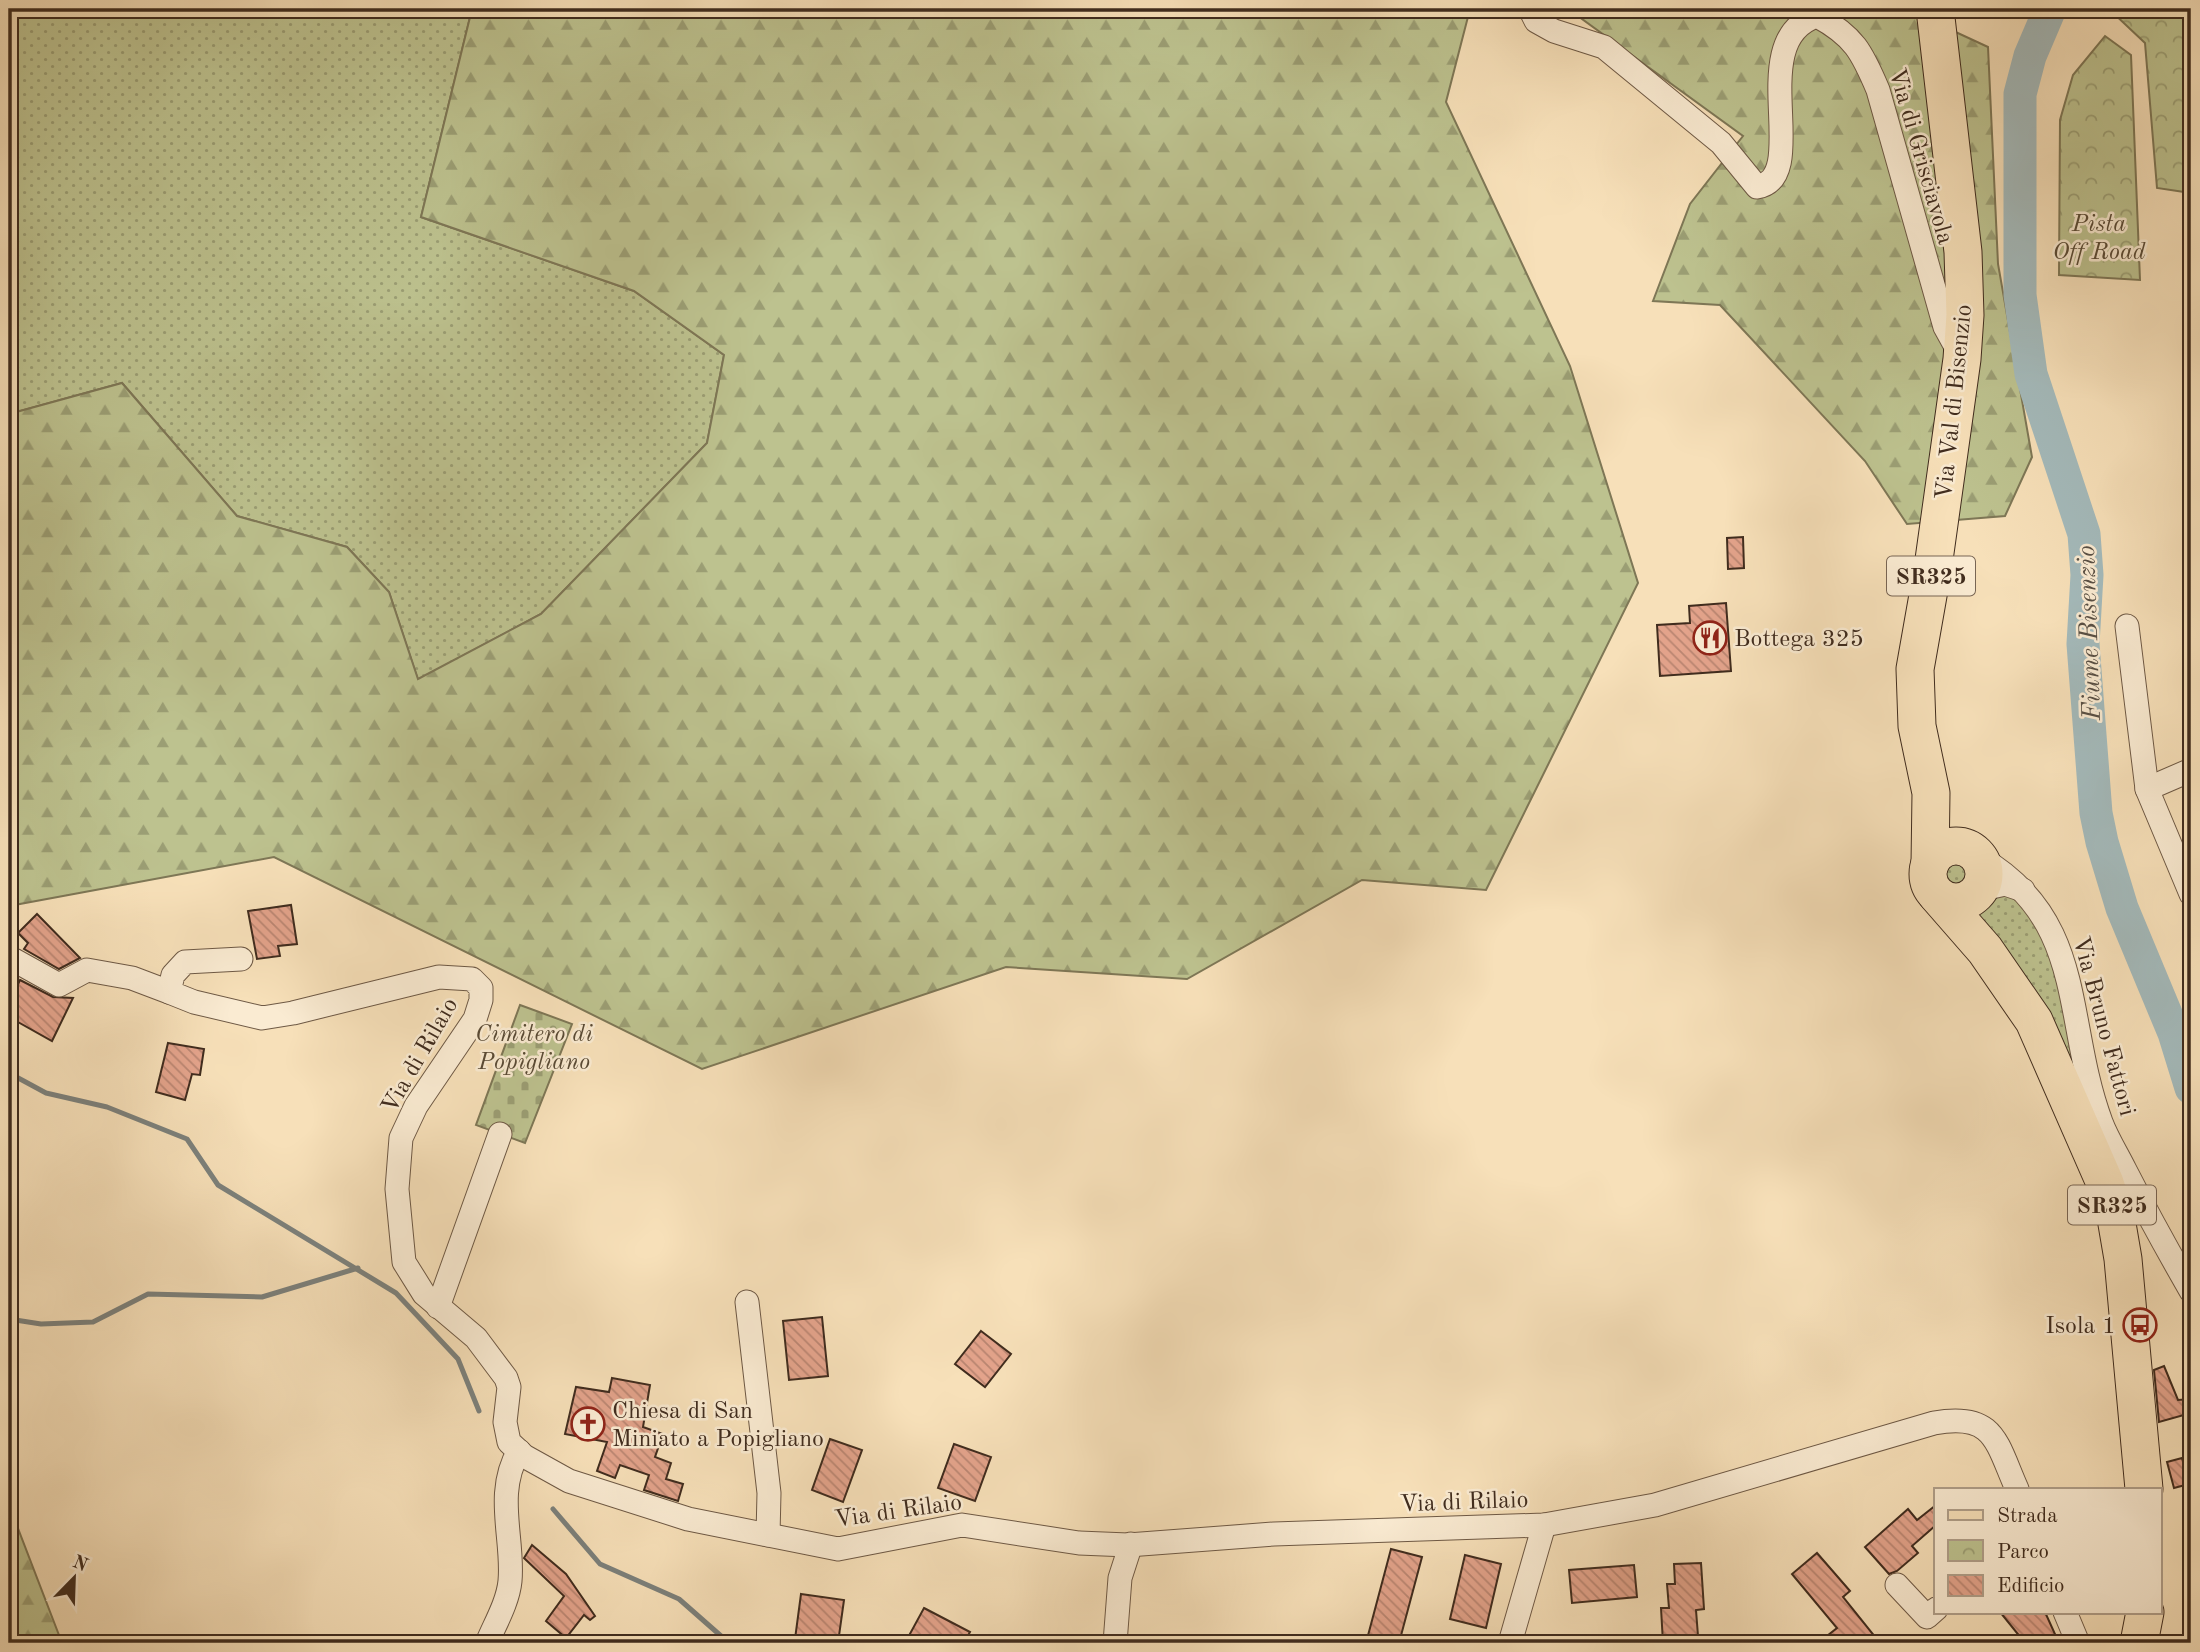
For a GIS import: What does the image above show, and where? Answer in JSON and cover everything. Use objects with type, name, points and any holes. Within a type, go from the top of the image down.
[{"type":"main road","name":"Via Val di Bisenzio","points":[[1931,793],[1917,726],[1915,668],[1933,567],[1962,359],[1965,315],[1963,252],[1935,9]]},
{"type":"main road","name":"SR325","points":[[1931,793],[1974,873],[1970,910],[1972,923],[1985,950]]},
{"type":"main road","name":"SR325","points":[[1931,793],[1933,880],[2034,1021],[2079,1121],[2112,1206],[2123,1259],[2144,1488]]},
{"type":"main road","points":[[1955,846],[1974,873],[1959,902],[1933,880],[1941,850],[1955,846]]},
{"type":"main road","points":[[2139,1643],[2145,1614]]},
{"type":"street","name":"Via di Grisciavola","points":[[1530,9],[1536,21],[1554,31],[1604,47],[1721,143],[1757,187],[1765,186],[1772,178],[1780,158],[1781,64],[1791,31],[1802,21],[1817,16],[1852,39],[1865,57],[1878,90],[1945,327],[1962,359]]},
{"type":"street","points":[[2127,626],[2147,789],[2191,894]]},
{"type":"street","points":[[2147,789],[2191,770]]},
{"type":"street","name":"Via Bruno Fattori","points":[[1974,873],[2023,890],[2040,911],[2059,943],[2102,1123],[2191,1291]]},
{"type":"street","points":[[169,992],[173,975],[185,962],[241,959]]},
{"type":"street","name":"Via di Rilaio","points":[[14,960],[59,985],[87,970],[132,978],[194,1002],[262,1018],[293,1013],[439,976],[472,979],[481,988],[475,1019],[416,1106],[401,1138],[397,1159],[398,1221],[404,1262],[424,1294],[476,1338],[506,1378],[509,1387],[505,1423],[509,1442],[544,1469],[601,1493],[688,1519],[838,1549],[962,1525],[1079,1543],[1131,1544],[1274,1534],[1544,1525],[1654,1505],[1954,1420],[1966,1419],[1985,1429],[1994,1438],[2017,1488]]},
{"type":"street","points":[[438,1307],[500,1133]]},
{"type":"street","points":[[747,1302],[769,1493],[768,1535]]},
{"type":"street","points":[[487,1643],[510,1580],[505,1526],[510,1466],[519,1451]]},
{"type":"street","points":[[1510,1643],[1544,1525]]},
{"type":"street","points":[[1115,1643],[1120,1578],[1131,1544]]},
{"type":"street","points":[[1897,1585],[1927,1617],[1934,1611]]},
{"type":"street","points":[[2066,1614],[2078,1643]]},
{"type":"green space","points":[[9,9],[472,9],[421,217],[634,291],[724,355],[707,443],[541,614],[418,680],[389,592],[347,547],[237,516],[122,383],[9,414]]},
{"type":"green space","points":[[472,9],[1470,9],[1446,102],[1570,366],[1638,583],[1486,890],[1362,880],[1187,979],[1006,967],[702,1069],[274,857],[9,906],[9,414],[122,383],[237,516],[347,547],[389,592],[418,679],[541,614],[707,443],[724,355],[634,291],[421,217]]},
{"type":"green space","points":[[1558,9],[1906,9],[1988,47],[1998,264],[2032,457],[2005,516],[1907,524],[1865,461],[1720,305],[1653,301],[1690,204],[1743,136],[1575,14]]},
{"type":"green space","points":[[2191,9],[2191,193],[2157,188],[2145,43],[2110,10]]},
{"type":"green space","name":"Pista Off Road","points":[[2105,36],[2131,55],[2140,280],[2059,275],[2060,120],[2073,75]]},
{"type":"green space","points":[[1955,848],[1968,852],[1976,859],[1982,876],[1972,893],[1961,898],[1948,899],[1933,860],[1943,851]]},
{"type":"green space","points":[[1995,887],[2037,913],[2099,1124],[1974,911],[1976,896]]},
{"type":"green space","name":"Cimitero di Popigliano","points":[[520,1005],[572,1024],[525,1143],[476,1125]]},
{"type":"green space","points":[[9,1505],[62,1643],[9,1643]]},
{"type":"building","points":[[1743,537],[1744,568],[1728,569],[1727,538]]},
{"type":"building","points":[[1726,603],[1731,671],[1660,676],[1657,625],[1690,623],[1689,606]]},
{"type":"building","points":[[291,905],[297,944],[278,946],[280,956],[257,959],[248,911]]},
{"type":"building","points":[[37,914],[80,958],[59,969],[24,949],[28,943],[18,933]]},
{"type":"building","points":[[20,980],[53,997],[73,998],[52,1041],[9,1017],[9,1003]]},
{"type":"building","points":[[168,1043],[204,1049],[200,1075],[192,1074],[185,1100],[156,1092]]},
{"type":"building","points":[[822,1317],[828,1376],[789,1380],[783,1321]]},
{"type":"building","points":[[981,1331],[1011,1354],[985,1387],[955,1364]]},
{"type":"building","points":[[2164,1366],[2178,1400],[2191,1399],[2191,1413],[2159,1422],[2154,1370]]},
{"type":"building","points":[[612,1378],[650,1385],[643,1427],[663,1434],[655,1457],[671,1463],[666,1479],[683,1484],[678,1501],[644,1490],[649,1475],[620,1465],[615,1478],[597,1471],[607,1442],[565,1434],[576,1387],[609,1392]]},
{"type":"building","points":[[830,1439],[862,1450],[843,1502],[812,1490]]},
{"type":"building","points":[[954,1444],[991,1457],[975,1501],[938,1488]]},
{"type":"building","points":[[2182,1458],[2189,1484],[2174,1488],[2167,1462]]},
{"type":"building","points":[[1934,1507],[1934,1527],[1912,1546],[1918,1553],[1897,1571],[1889,1574],[1865,1547],[1908,1509],[1917,1520]]},
{"type":"building","points":[[532,1545],[566,1574],[595,1616],[590,1620],[584,1615],[566,1638],[546,1621],[564,1596],[524,1558]]},
{"type":"building","points":[[1391,1549],[1422,1557],[1399,1643],[1366,1643]]},
{"type":"building","points":[[1817,1553],[1850,1591],[1843,1597],[1880,1643],[1818,1643],[1837,1628],[1792,1574]]},
{"type":"building","points":[[1465,1555],[1501,1564],[1486,1628],[1450,1619]]},
{"type":"building","points":[[1701,1563],[1704,1609],[1696,1610],[1698,1636],[1690,1636],[1691,1643],[1663,1643],[1661,1608],[1669,1608],[1667,1584],[1675,1584],[1674,1564]]},
{"type":"building","points":[[1634,1565],[1637,1597],[1572,1603],[1569,1570]]},
{"type":"building","points":[[801,1594],[844,1600],[838,1643],[795,1639]]},
{"type":"building","points":[[924,1608],[970,1632],[964,1643],[905,1643]]},
{"type":"building","points":[[2002,1614],[2046,1614],[2059,1643],[2025,1643]]},
{"type":"waterway","name":"Fiume Bisenzio","points":[[2050,9],[2030,56],[2020,94],[2020,295],[2031,374],[2084,534],[2087,575],[2083,644],[2096,813],[2102,842],[2122,908],[2174,1033],[2191,1088]]},
{"type":"waterway","points":[[9,1073],[46,1093],[107,1107],[187,1139],[218,1185],[396,1293],[458,1359],[479,1411]]},
{"type":"waterway","points":[[9,1319],[41,1324],[93,1322],[148,1294],[262,1297],[358,1268]]},
{"type":"waterway","points":[[553,1509],[600,1564],[679,1599],[729,1643]]},
{"type":"place","name":"Bottega 325","points":[[1710,638]]},
{"type":"place","name":"Isola 1","points":[[2140,1325]]},
{"type":"place","name":"Chiesa di San Miniato a Popigliano","points":[[588,1424]]}]
